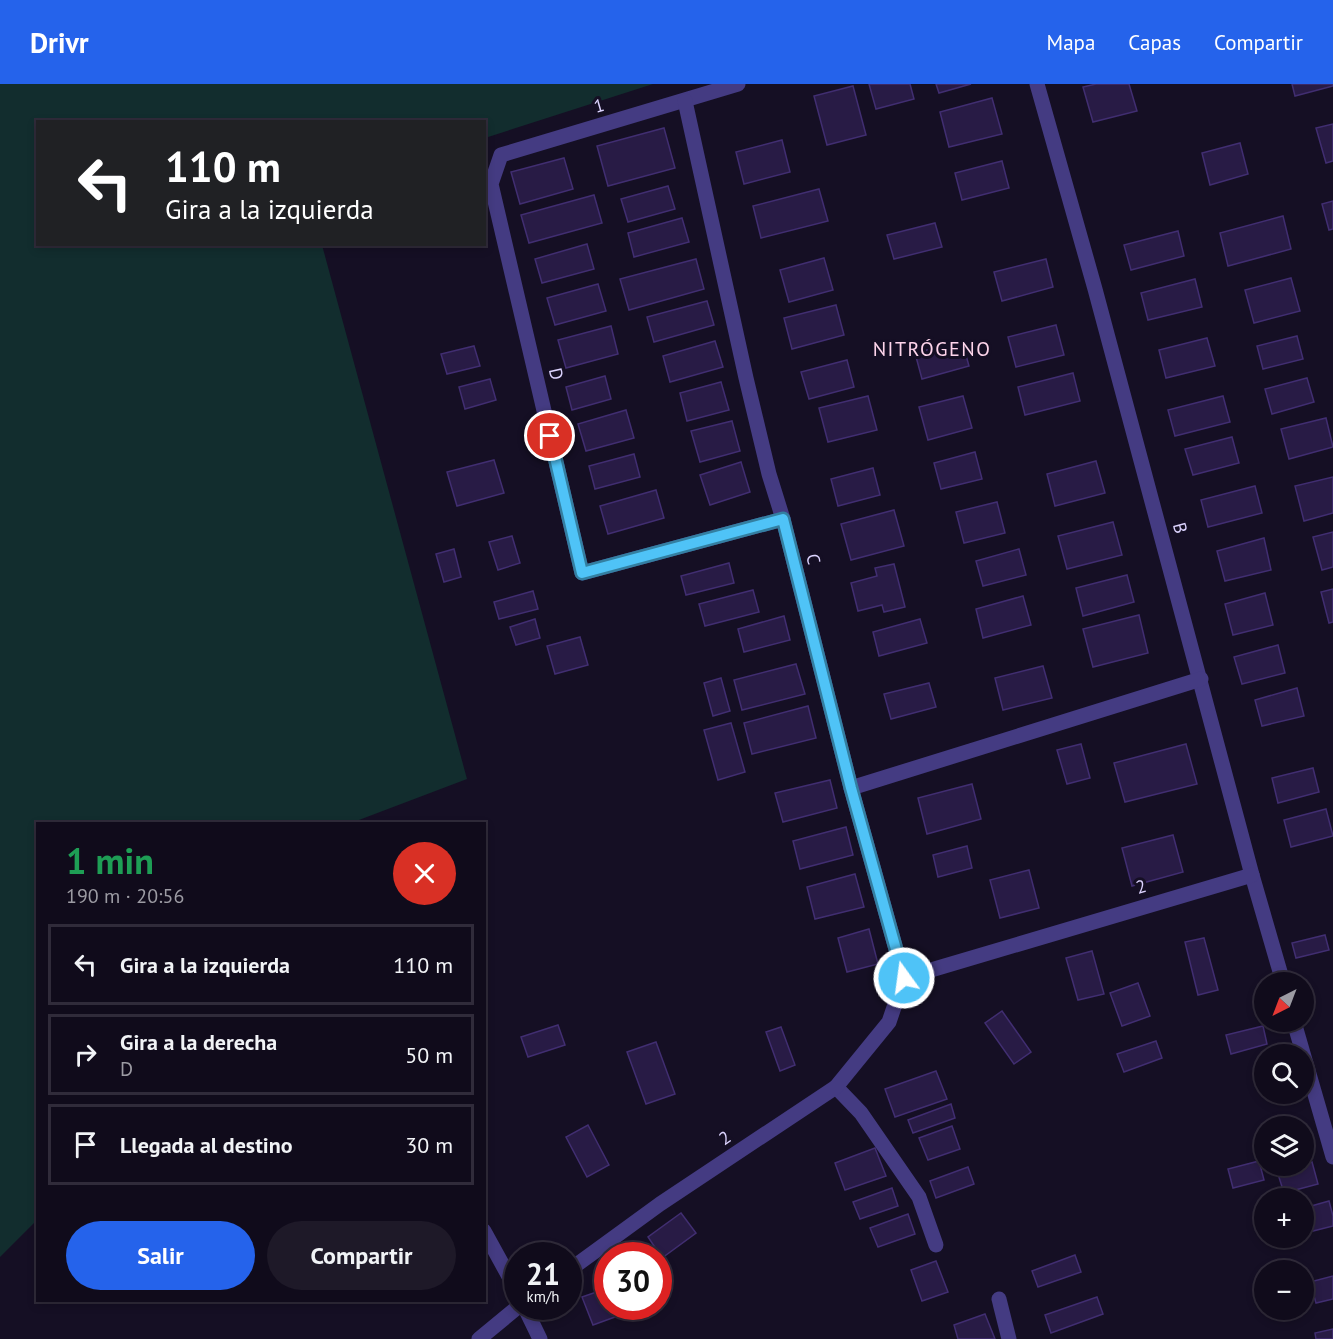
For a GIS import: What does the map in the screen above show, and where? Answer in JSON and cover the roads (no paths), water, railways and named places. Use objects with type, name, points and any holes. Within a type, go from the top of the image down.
[{"type":"street","name":"1","points":[[491,184],[501,155],[738,84]]},
{"type":"street","name":"B","points":[[1037,84],[1095,289],[1280,972]]},
{"type":"street","name":"C","points":[[685,101],[769,474],[783,519],[851,788],[904,978]]},
{"type":"street","name":"D","points":[[491,184],[582,573],[783,519]]},
{"type":"street","points":[[851,788],[1201,679]]},
{"type":"street","name":"2","points":[[582,1260],[660,1204],[836,1087],[889,1022],[904,978],[1252,875]]},
{"type":"street","points":[[1297,1032],[1333,1157]]},
{"type":"street","points":[[836,1087],[861,1113],[919,1197],[936,1245]]},
{"type":"street","points":[[486,1235],[504,1267]]},
{"type":"street","points":[[999,1299],[1009,1339]]},
{"type":"street","points":[[479,1339],[504,1318]]},
{"type":"street","points":[[531,1320],[540,1339]]},
{"type":"district","name":"NITRÓGENO","points":[[932,349]]}]
